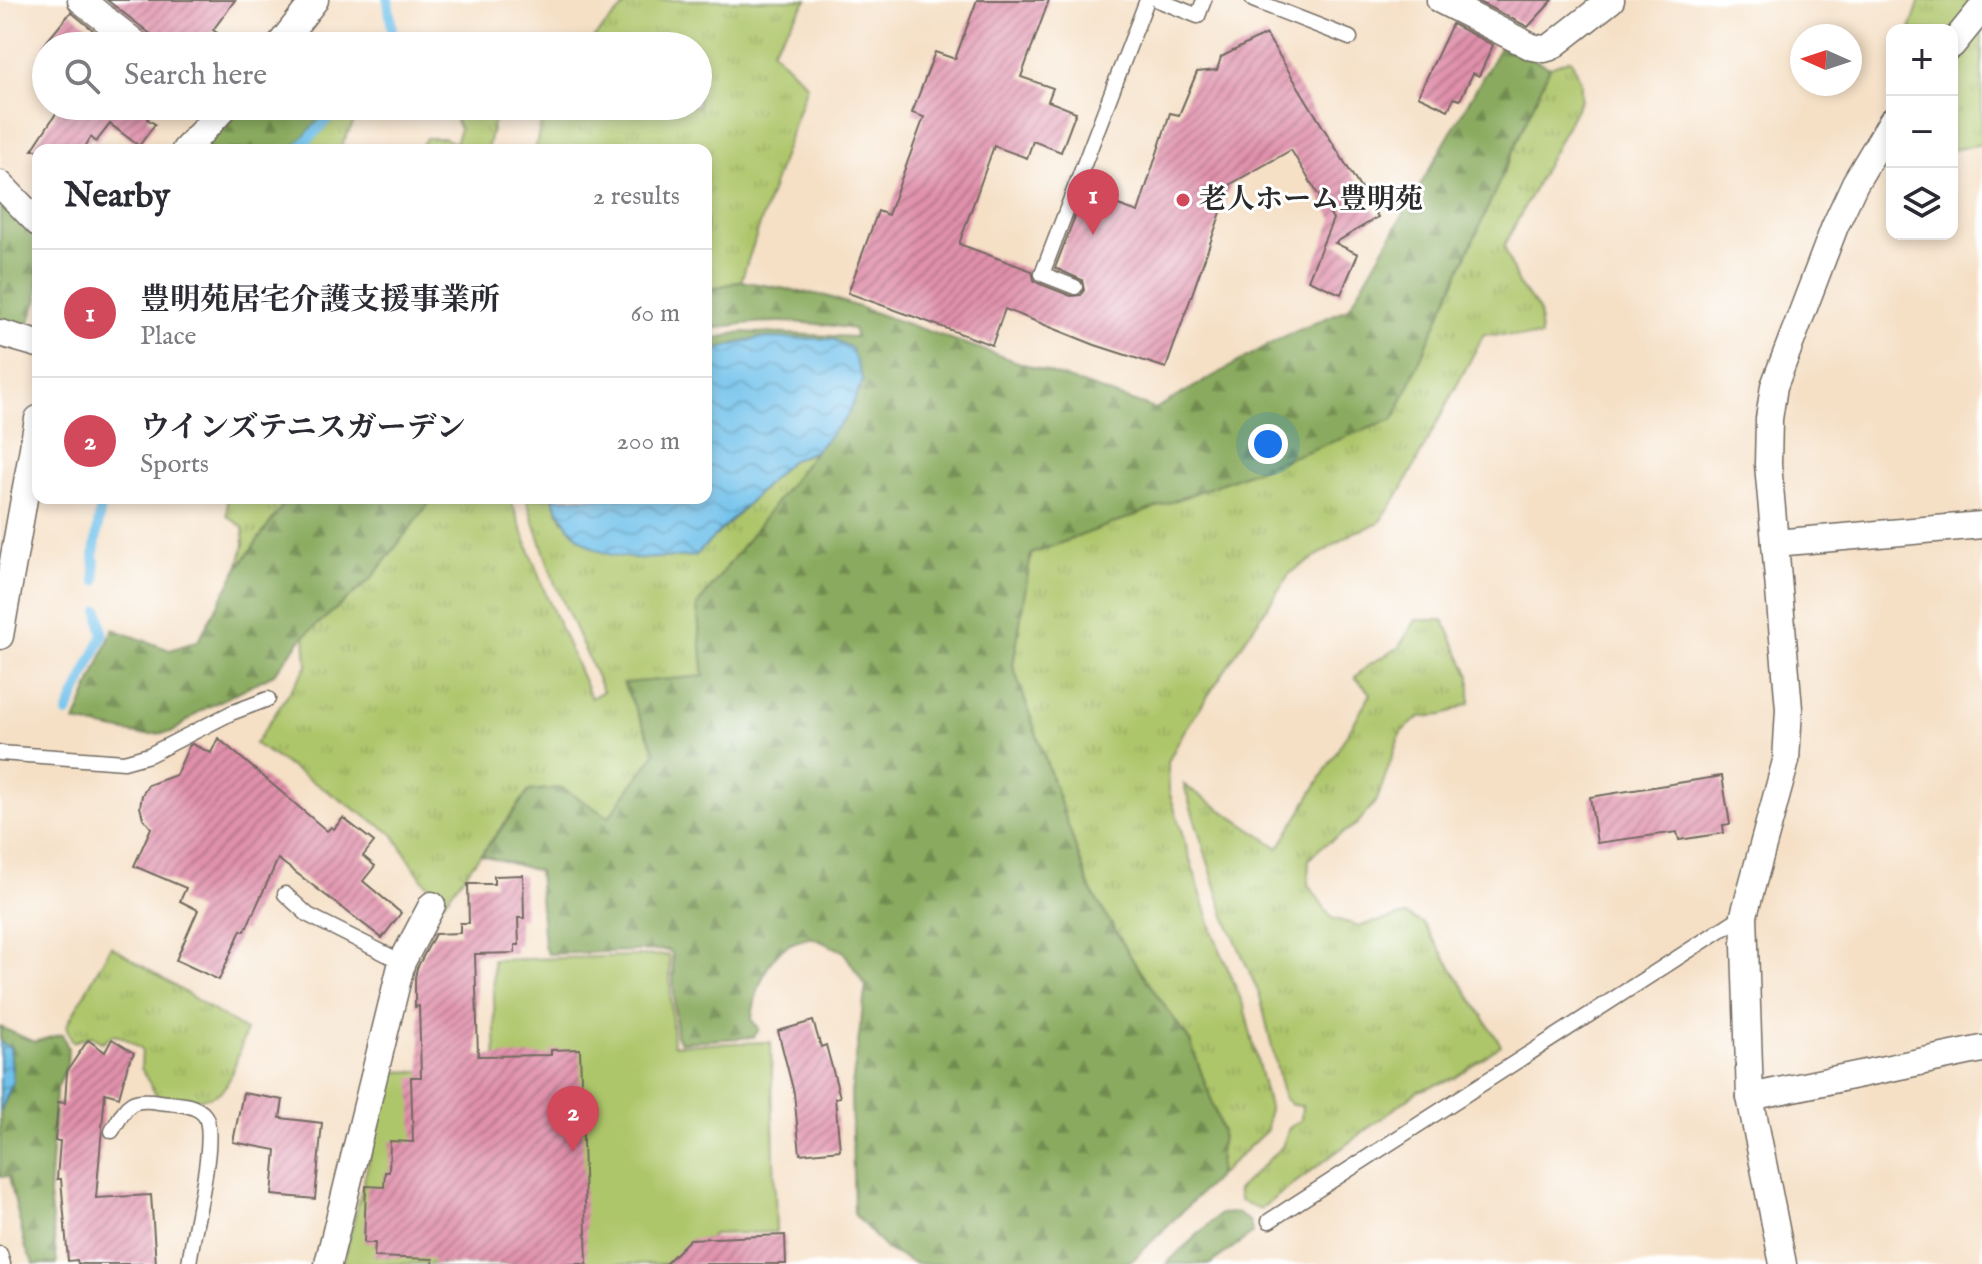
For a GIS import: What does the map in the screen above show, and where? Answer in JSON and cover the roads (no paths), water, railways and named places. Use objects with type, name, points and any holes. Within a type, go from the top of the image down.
[{"type":"street","points":[[81,0],[121,32]]},
{"type":"street","points":[[290,32],[315,0]]},
{"type":"street","points":[[1440,0],[1532,47],[1544,49],[1551,47],[1611,0]]},
{"type":"street","points":[[1958,38],[1982,8]]},
{"type":"street","points":[[190,144],[211,120]]},
{"type":"street","points":[[1783,1264],[1750,1097],[1744,915],[1786,761],[1789,709],[1768,464],[1769,419],[1774,386],[1835,226],[1855,183],[1886,131]]},
{"type":"street","points":[[0,184],[32,217]]},
{"type":"street","points":[[0,333],[32,342]]},
{"type":"street","points":[[0,636],[32,453]]},
{"type":"street","points":[[1775,543],[1982,525]]},
{"type":"street","points":[[328,1264],[402,962],[432,905]]},
{"type":"street","points":[[1750,1097],[1982,1049]]},
{"type":"lane","points":[[1075,287],[1042,274],[1147,0]]},
{"type":"lane","points":[[1158,0],[1198,16],[1204,0]]},
{"type":"lane","points":[[1253,0],[1350,38]]},
{"type":"lane","points":[[0,753],[124,762],[149,755],[231,713],[268,699]]},
{"type":"lane","points":[[285,894],[308,915],[402,962]]},
{"type":"lane","points":[[1269,1221],[1744,915]]},
{"type":"lane","points":[[112,1131],[128,1104],[142,1099],[196,1108],[205,1116],[209,1128],[207,1162],[189,1264]]},
{"type":"lane","points":[[0,1254],[3,1264]]},
{"type":"water","points":[[759,338],[833,339],[851,348],[863,381],[846,418],[815,451],[790,461],[695,556],[629,558],[594,548],[565,521],[556,504],[712,504],[712,350]]},
{"type":"water","points":[[0,1042],[10,1048],[13,1082],[0,1112]]},
{"type":"waterway","points":[[388,0],[392,32]]},
{"type":"waterway","points":[[304,144],[327,120]]},
{"type":"waterway","points":[[96,581],[94,554],[101,504]]},
{"type":"waterway","points":[[67,713],[103,635],[99,611]]},
{"type":"place","name":"老人ホーム豊明苑","points":[[1183,200]]},
{"type":"place","name":"豊明苑居宅介護支援事業所","points":[[1093,235]]},
{"type":"place","name":"ウインズテニスガーデン","points":[[573,1152]]}]
